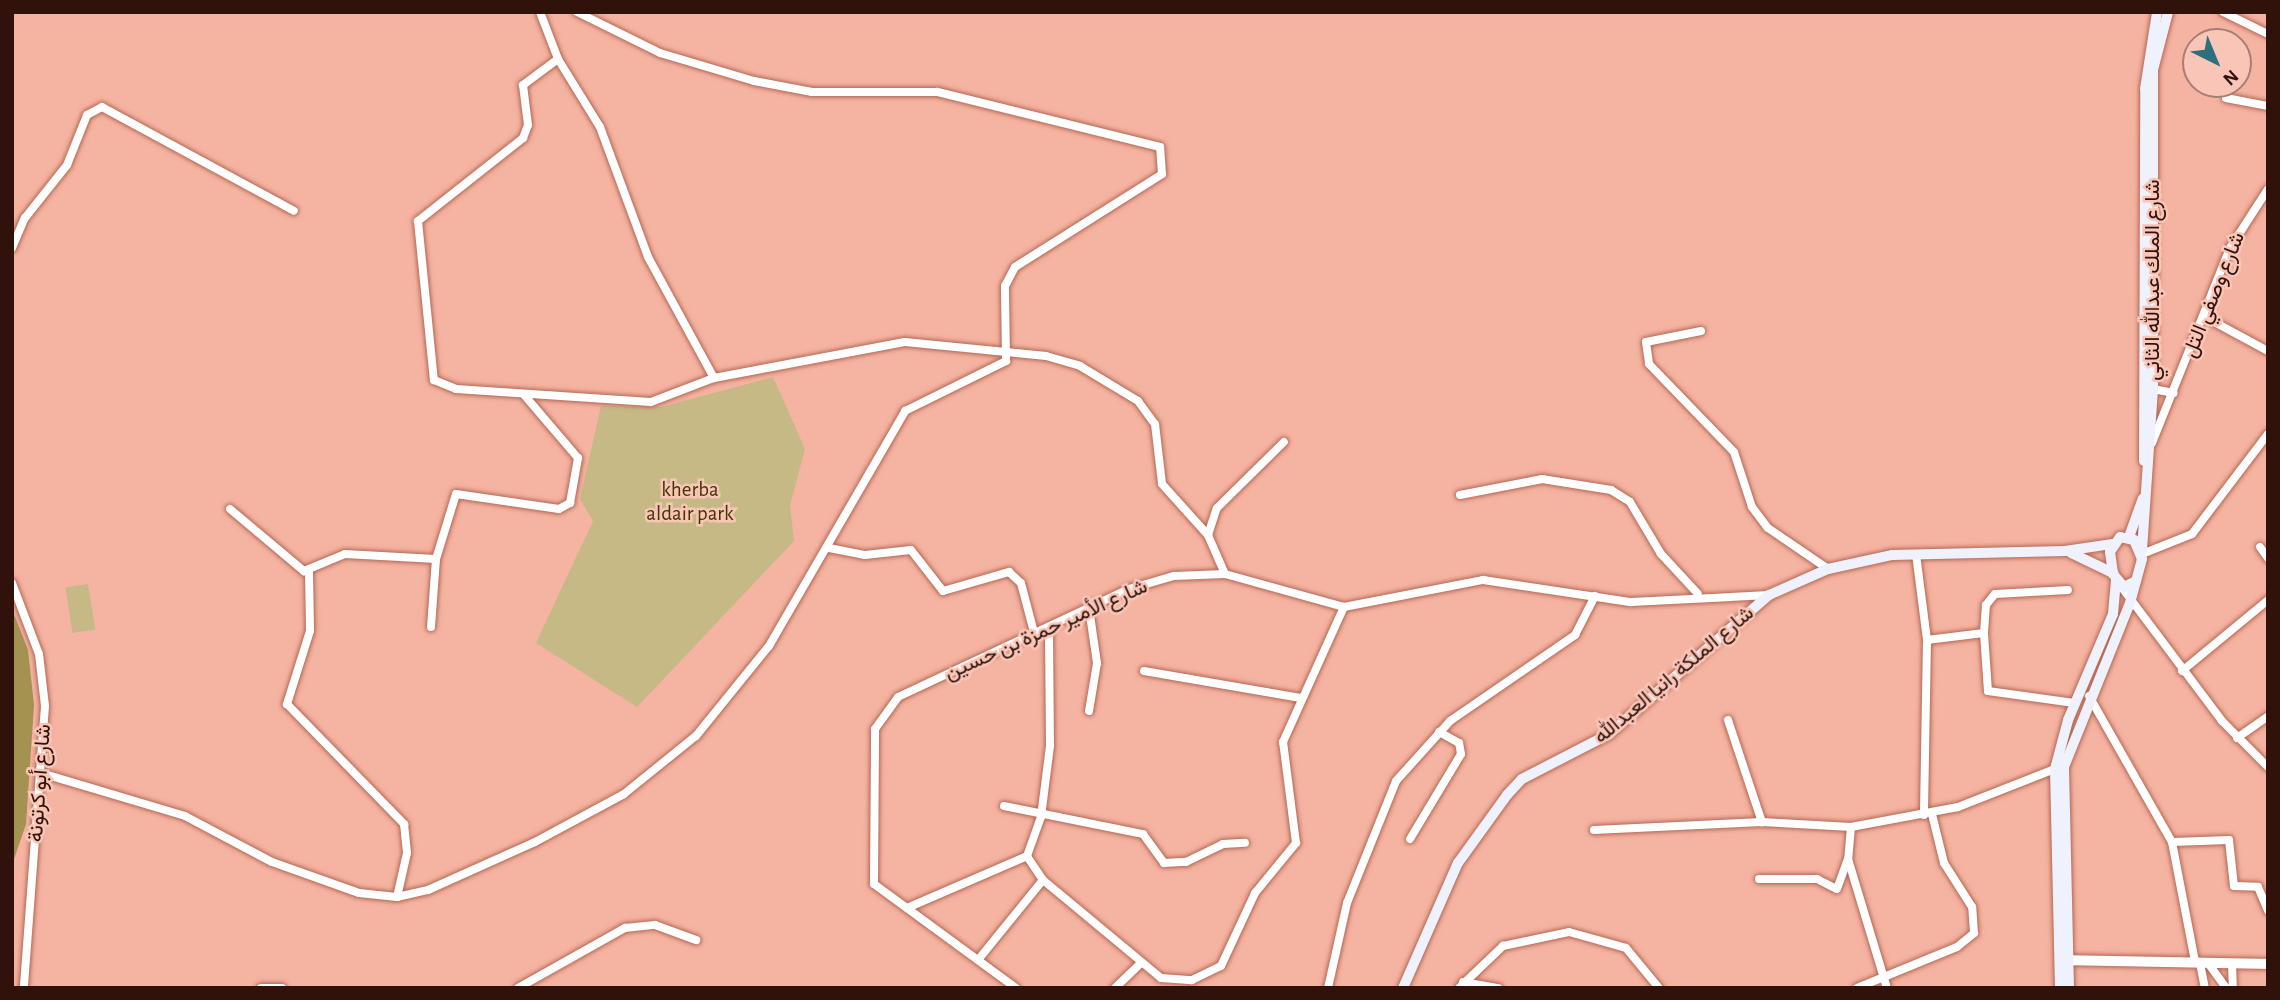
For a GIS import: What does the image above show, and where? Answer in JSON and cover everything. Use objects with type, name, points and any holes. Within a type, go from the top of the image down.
[{"type":"main road","name":"شارع الملك عبدالله الثاني","points":[[2129,537],[2144,490],[2145,89],[2157,12]]},
{"type":"main road","name":"شارع الملك عبدالله الثاني","points":[[2060,960],[2064,767],[2089,696],[2130,604],[2142,552],[2152,443],[2153,71],[2168,12]]},
{"type":"main road","name":"شارع الملكة رانيا العبدالله","points":[[1403,988],[1458,863],[1507,795],[1522,779],[1609,734],[1769,595],[1828,569],[1916,554],[2065,551],[2112,544],[2129,537]]},
{"type":"main road","points":[[2129,537],[2142,552]]},
{"type":"main road","points":[[2060,988],[2055,769],[2074,703],[2113,614],[2116,579],[2112,544]]},
{"type":"main road","name":"شارع الملكة رانيا العبدالله","points":[[2065,551],[2116,579]]},
{"type":"main road","points":[[2116,579],[2136,580]]},
{"type":"main road","points":[[2060,960],[2069,988]]},
{"type":"street","points":[[540,12],[558,59],[597,120],[642,244],[714,378]]},
{"type":"street","points":[[41,773],[185,816],[317,882],[397,897],[428,890],[535,842],[663,765],[735,691],[829,548],[861,480],[905,411],[922,397],[995,371],[1008,351],[1007,277],[1049,242],[1155,183],[1163,148],[937,92],[812,92],[754,80],[636,44],[577,12]]},
{"type":"street","points":[[2223,12],[2268,34]]},
{"type":"street","points":[[558,59],[523,85],[528,125],[523,138],[418,221],[434,380],[456,389],[525,396],[651,402],[714,378],[905,342],[1008,351],[1080,366],[1138,401],[1155,424],[1162,484],[1208,535],[1225,574]]},
{"type":"street","points":[[2225,98],[2268,106]]},
{"type":"street","points":[[12,248],[25,218],[67,165],[87,116],[102,107],[294,211]]},
{"type":"street","name":"شارع وصفي التل","points":[[2152,443],[2205,317],[2230,248],[2265,199],[2268,189]]},
{"type":"street","points":[[2205,317],[2268,351]]},
{"type":"street","points":[[1701,331],[1646,342],[1649,364],[1731,447],[1759,517],[1828,569]]},
{"type":"street","points":[[2153,389],[2174,393]]},
{"type":"street","points":[[431,627],[436,559],[451,501],[462,491],[559,509],[570,503],[578,458],[525,396]]},
{"type":"street","points":[[2142,552],[2192,534],[2268,434]]},
{"type":"street","points":[[1208,535],[1221,501],[1284,442]]},
{"type":"street","points":[[1460,495],[1542,479],[1611,490],[1630,502],[1661,554],[1698,594]]},
{"type":"street","points":[[230,509],[309,571]]},
{"type":"street","points":[[2260,547],[2268,558]]},
{"type":"street","points":[[829,548],[865,555],[911,550],[943,591],[1009,572],[1021,583],[1035,636]]},
{"type":"street","points":[[309,571],[345,554],[436,559]]},
{"type":"street","points":[[1857,988],[1885,983],[1957,947],[1974,933],[1972,907],[1944,863],[1928,815],[1927,640],[1916,554]]},
{"type":"street","points":[[309,571],[310,631],[288,704],[404,824],[407,853],[397,897]]},
{"type":"street","name":"شارع الأمير حمزة بن حسين","points":[[1016,988],[880,891],[869,871],[881,714],[898,697],[1049,630],[1089,608],[1150,581],[1225,574],[1344,607],[1463,581],[1642,601],[1698,594],[1769,595]]},
{"type":"street","points":[[2116,579],[2130,604],[2182,671],[2238,738],[2268,767]]},
{"type":"street","name":"شارع أبو كرتونة","points":[[12,583],[43,678],[41,773],[23,988]]},
{"type":"street","points":[[2068,590],[1995,594],[1986,605],[1984,633],[1989,691],[2074,703]]},
{"type":"street","points":[[1328,988],[1347,903],[1396,780],[1439,732],[1575,635],[1595,596]]},
{"type":"street","points":[[2182,671],[2268,600]]},
{"type":"street","points":[[1027,856],[1043,880],[1139,965],[1182,981],[1204,976],[1227,958],[1255,893],[1296,843],[1297,814],[1282,748],[1301,698],[1344,607]]},
{"type":"street","points":[[1089,608],[1097,663],[1089,711]]},
{"type":"street","points":[[907,908],[1027,856],[1041,817],[1051,724],[1049,630]]},
{"type":"street","points":[[1927,640],[1984,633]]},
{"type":"street","points":[[1144,671],[1301,698]]},
{"type":"street","points":[[2089,696],[2172,842],[2205,988]]},
{"type":"street","points":[[2238,738],[2268,716]]},
{"type":"street","points":[[1728,720],[1762,822]]},
{"type":"street","points":[[1410,839],[1461,754],[1459,743],[1439,732]]},
{"type":"street","points":[[1594,830],[1762,822],[1851,827],[1928,815],[2055,769]]},
{"type":"street","points":[[1003,806],[1041,817],[1143,834],[1164,863],[1186,862],[1223,844],[1245,844]]},
{"type":"street","points":[[1759,879],[1817,879],[1837,889],[1848,859],[1851,827]]},
{"type":"street","points":[[2172,842],[2229,840],[2234,886],[2258,887],[2268,911]]},
{"type":"street","points":[[1848,859],[1885,983]]},
{"type":"street","points":[[978,960],[1043,880]]},
{"type":"street","points":[[518,988],[625,928],[655,925],[696,940]]},
{"type":"street","points":[[1461,985],[1517,939],[1569,932],[1626,948],[1659,988]]},
{"type":"street","points":[[2060,960],[2268,964]]},
{"type":"street","points":[[2201,962],[2226,988]]},
{"type":"street","points":[[2232,963],[2233,988]]},
{"type":"street","points":[[1115,988],[1139,965]]},
{"type":"street","points":[[1461,985],[1498,988]]},
{"type":"street","points":[[261,988],[282,988]]},
{"type":"green space","name":"kherba aldair park","points":[[773,377],[805,449],[790,505],[794,541],[637,707],[536,643],[593,521],[580,499],[601,406],[661,407]]},
{"type":"green space","points":[[88,584],[95,629],[72,633],[65,588]]},
{"type":"shaded area","points":[[12,609],[28,650],[34,705],[26,824],[12,865]]}]
